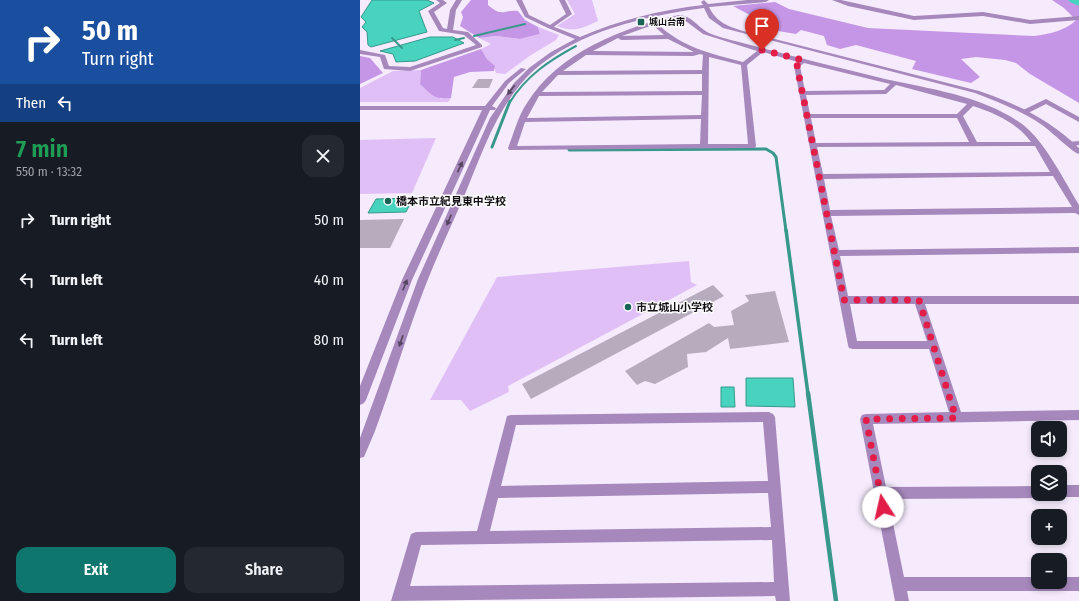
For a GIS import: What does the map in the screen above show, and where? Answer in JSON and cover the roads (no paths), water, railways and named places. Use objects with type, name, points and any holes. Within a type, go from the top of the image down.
[{"type":"street","points":[[360,52],[382,56],[386,68],[410,69],[480,46],[466,33],[441,30],[431,11],[444,3],[439,0]]},
{"type":"street","points":[[450,30],[453,10],[459,0]]},
{"type":"street","points":[[520,0],[527,16],[577,38]]},
{"type":"street","points":[[550,27],[569,14],[562,0]]},
{"type":"street","points":[[360,400],[406,280],[487,108],[507,82],[537,57],[577,38],[607,28],[643,17],[705,4],[723,1],[766,0]]},
{"type":"street","points":[[836,0],[914,18],[991,14],[1015,20],[1035,22],[1079,18]]},
{"type":"street","points":[[705,4],[711,17],[726,27],[741,32],[977,92],[1025,111],[1041,120],[1075,144],[1079,152]]},
{"type":"street","points":[[744,64],[752,146],[512,148],[530,103],[555,73],[583,53],[618,36],[654,23],[681,17],[687,18],[694,26],[705,33],[762,50],[985,107],[1016,123],[1033,138],[1079,211]]},
{"type":"street","points":[[654,23],[662,33],[703,53],[744,64]]},
{"type":"street","points":[[618,36],[621,38],[669,37]]},
{"type":"street","points":[[360,453],[373,422],[423,279],[498,108],[514,85],[530,70],[549,55],[577,38]]},
{"type":"street","points":[[744,64],[762,50]]},
{"type":"street","points":[[583,53],[703,53]]},
{"type":"street","points":[[703,53],[706,72],[704,146]]},
{"type":"street","points":[[803,60],[797,66],[853,345],[933,345]]},
{"type":"street","points":[[555,73],[706,72]]},
{"type":"street","points":[[802,93],[886,92],[895,83]]},
{"type":"street","points":[[537,94],[705,93]]},
{"type":"street","points":[[1025,111],[1046,101],[1079,120]]},
{"type":"street","points":[[807,116],[959,116],[972,103]]},
{"type":"street","points":[[360,108],[498,108]]},
{"type":"street","points":[[959,116],[974,144]]},
{"type":"street","points":[[522,120],[704,117]]},
{"type":"street","points":[[813,145],[1037,144]]},
{"type":"street","points":[[819,177],[1056,174]]},
{"type":"street","points":[[826,213],[1079,211]]},
{"type":"street","points":[[834,253],[1079,250]]},
{"type":"street","points":[[844,300],[1079,300]]},
{"type":"street","points":[[919,300],[956,418]]},
{"type":"street","points":[[902,601],[866,419],[1079,415]]},
{"type":"street","points":[[482,538],[510,420],[769,417],[782,595],[399,597],[416,539],[482,538],[777,533]]},
{"type":"street","points":[[493,492],[773,487]]},
{"type":"street","points":[[1067,492],[1079,491]]},
{"type":"street","points":[[881,493],[1031,492]]},
{"type":"street","points":[[899,584],[1079,584]]},
{"type":"waterway","points":[[1074,0],[1079,2]]},
{"type":"waterway","points":[[474,36],[525,24]]},
{"type":"waterway","points":[[392,38],[402,48]]},
{"type":"waterway","points":[[455,40],[464,38]]},
{"type":"waterway","points":[[510,102],[523,84],[539,70],[576,46]]},
{"type":"waterway","points":[[492,147],[510,101]]},
{"type":"waterway","points":[[569,150],[766,149],[773,153],[776,157],[786,231]]},
{"type":"waterway","points":[[786,230],[808,394]]},
{"type":"waterway","points":[[808,393],[836,601]]},
{"type":"place","name":"城山台南","points":[[641,22]]},
{"type":"place","name":"橋本市立紀見東中学校","points":[[388,201]]},
{"type":"place","name":"市立城山小学校","points":[[628,307]]}]
